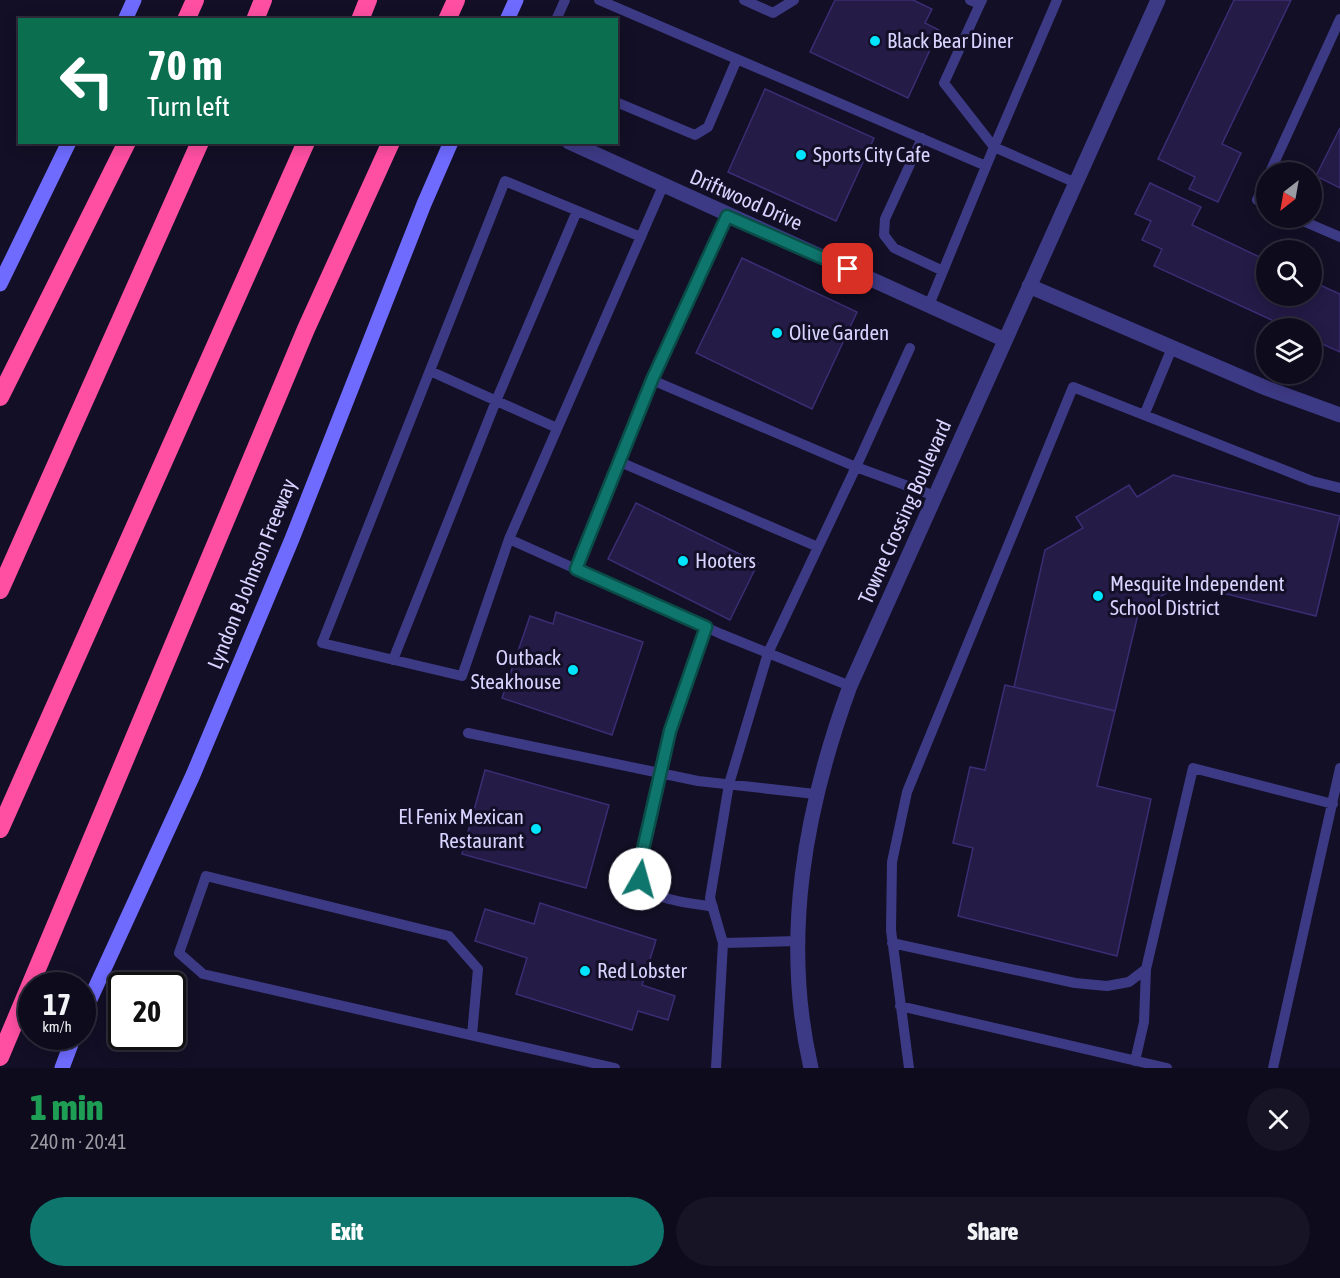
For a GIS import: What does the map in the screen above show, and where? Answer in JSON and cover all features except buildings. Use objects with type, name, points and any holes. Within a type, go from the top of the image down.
[{"type":"highway","points":[[187,18],[195,0]]},
{"type":"highway","points":[[256,18],[263,0]]},
{"type":"highway","points":[[361,18],[368,0]]},
{"type":"highway","points":[[448,18],[456,0]]},
{"type":"highway","points":[[0,397],[126,144]]},
{"type":"highway","points":[[0,590],[199,144]]},
{"type":"highway","points":[[0,829],[305,144]]},
{"type":"highway","points":[[35,972],[306,329],[390,144]]},
{"type":"highway","points":[[0,1057],[18,1013]]},
{"type":"highway","points":[[9,1068],[18,1034]]},
{"type":"main road","points":[[126,18],[134,0]]},
{"type":"main road","points":[[508,18],[516,0]]},
{"type":"main road","points":[[0,284],[68,144]]},
{"type":"main road","name":"Lyndon B Johnson Freeway","points":[[96,986],[193,775],[292,538],[424,204],[451,144]]},
{"type":"main road","points":[[62,1068],[69,1050]]},
{"type":"street","name":"Towne Crossing Boulevard","points":[[811,1068],[800,999],[797,941],[804,849],[815,794],[850,686],[1158,0]]},
{"type":"street","name":"Driftwood Drive","points":[[573,144],[727,216],[1005,340]]},
{"type":"street","points":[[1029,286],[1266,388],[1340,415]]},
{"type":"lane","points":[[557,18],[566,0]]},
{"type":"lane","points":[[599,0],[986,166]]},
{"type":"lane","points":[[744,0],[773,13],[794,0]]},
{"type":"lane","points":[[929,305],[1057,0]]},
{"type":"lane","points":[[977,1],[944,82],[994,147],[1076,183]]},
{"type":"lane","points":[[1275,162],[1340,19]]},
{"type":"lane","points":[[618,103],[695,135],[708,128],[737,59]]},
{"type":"lane","points":[[922,138],[885,219],[884,235],[894,248],[943,271]]},
{"type":"lane","points":[[641,237],[505,181],[322,643],[462,676],[509,539],[557,428],[641,237],[663,186]]},
{"type":"lane","points":[[393,660],[496,401],[577,211]]},
{"type":"lane","points":[[576,569],[652,380],[727,216]]},
{"type":"lane","points":[[1319,228],[1340,237]]},
{"type":"lane","points":[[716,1068],[723,943],[710,898],[729,784],[768,653],[910,348]]},
{"type":"lane","points":[[1145,413],[1172,348]]},
{"type":"lane","points":[[430,371],[557,428]]},
{"type":"lane","points":[[652,380],[856,467],[935,496]]},
{"type":"lane","points":[[909,1068],[892,943],[892,862],[907,792],[1073,387],[1145,413],[1228,449],[1312,481],[1340,488]]},
{"type":"lane","points":[[620,462],[818,547]]},
{"type":"lane","points":[[509,539],[706,627],[850,686]]},
{"type":"lane","points":[[706,627],[670,731],[639,867],[640,879],[645,889],[657,896],[713,907]]},
{"type":"lane","points":[[468,733],[662,774],[815,794]]},
{"type":"lane","points":[[1135,1061],[1144,1022],[1146,969],[1193,768],[1333,804]]},
{"type":"lane","points":[[1273,1068],[1340,768]]},
{"type":"lane","points":[[472,1035],[478,969],[449,936],[206,876],[178,953],[203,974],[615,1068]]},
{"type":"lane","points":[[723,943],[797,941]]},
{"type":"lane","points":[[892,943],[1075,983],[1107,986],[1129,982],[1146,969]]},
{"type":"lane","points":[[900,1006],[1167,1068]]},
{"type":"place","name":"Black Bear Diner","points":[[875,41]]},
{"type":"place","name":"Sports City Cafe","points":[[801,155]]},
{"type":"place","name":"Olive Garden","points":[[777,333]]},
{"type":"place","name":"Hooters","points":[[683,561]]},
{"type":"place","name":"Mesquite Independent School District","points":[[1098,596]]},
{"type":"place","name":"Outback Steakhouse","points":[[573,670]]},
{"type":"place","name":"El Fenix Mexican Restaurant","points":[[536,829]]},
{"type":"place","name":"Red Lobster","points":[[585,971]]},
{"type":"route","points":[[640,879],[639,867],[670,731],[706,627],[576,569],[652,380],[727,216],[848,269]]}]
